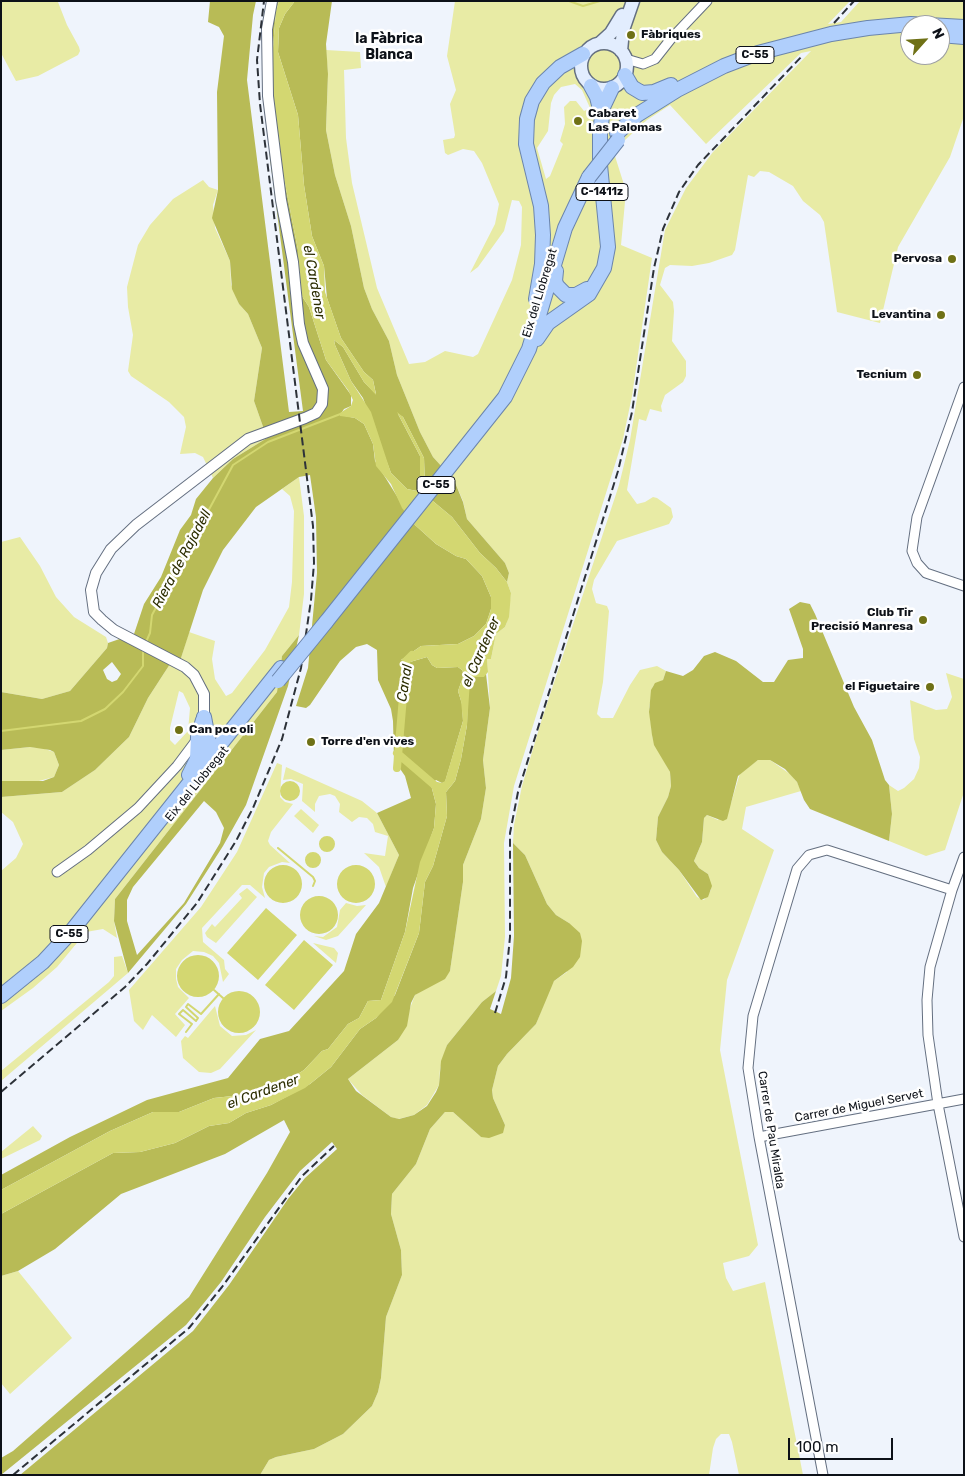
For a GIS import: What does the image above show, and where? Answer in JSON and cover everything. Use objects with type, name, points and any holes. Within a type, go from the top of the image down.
[{"type":"highway","points":[[627,63],[638,92],[654,92],[719,61],[777,41],[842,27],[885,23],[900,27]]},
{"type":"highway","name":"C-55","points":[[950,28],[964,27]]},
{"type":"highway","name":"C-55","points":[[589,173],[618,136],[660,100],[740,60],[831,34],[900,30]]},
{"type":"highway","points":[[950,36],[964,37]]},
{"type":"highway","points":[[531,322],[540,278],[543,235],[541,206],[526,144],[527,119],[532,102],[543,83],[560,67],[584,54]]},
{"type":"highway","points":[[591,86],[597,97],[601,116]]},
{"type":"highway","points":[[601,116],[605,101],[612,88]]},
{"type":"highway","name":"C-1411z","points":[[596,283],[604,268],[608,247],[600,165],[601,116]]},
{"type":"highway","name":"Eix del Llobregat","points":[[489,416],[525,345],[567,208],[589,173]]},
{"type":"highway","name":"Eix del Llobregat","points":[[1,996],[54,952],[190,787],[489,416],[520,370],[536,326],[566,228],[589,173]]},
{"type":"highway","points":[[566,228],[565,241],[555,273],[557,286],[566,295],[572,296],[596,283]]},
{"type":"highway","points":[[520,370],[528,361],[537,340],[548,323],[586,296],[596,283]]},
{"type":"highway","points":[[206,720],[219,735],[231,736]]},
{"type":"highway","points":[[190,787],[188,778],[197,759],[198,740],[206,720]]},
{"type":"highway","points":[[190,787],[212,760],[206,720]]},
{"type":"highway","points":[[198,740],[208,754],[212,754],[218,753],[231,736]]},
{"type":"highway","name":"Eix del Llobregat","points":[[1,1002],[36,976],[73,937],[190,787]]},
{"type":"highway","points":[[1,1007],[23,991],[36,976]]},
{"type":"main road","points":[[628,1],[616,27],[600,43],[591,47],[584,54],[580,64],[581,74],[591,86],[602,90],[612,88],[620,83],[627,63],[623,30],[633,1]]},
{"type":"main road","points":[[600,43],[612,44],[627,63]]},
{"type":"street","points":[[206,720],[204,694],[199,682],[190,671],[114,630],[94,612],[92,590],[96,573],[121,538],[248,439],[316,413],[322,404],[323,389],[303,344],[299,324],[294,262],[281,200],[270,106],[267,29],[272,1]]},
{"type":"street","points":[[627,63],[647,63],[655,59],[670,40],[707,1]]},
{"type":"street","points":[[964,387],[917,517],[912,551],[917,563],[926,573],[964,586]]},
{"type":"street","points":[[57,872],[88,850],[138,808],[198,740]]},
{"type":"street","name":"Carrer de Pau Miralda","points":[[823,1475],[758,1137],[748,1068],[753,1016],[797,869],[809,854],[827,850],[952,890]]},
{"type":"street","points":[[964,857],[952,890],[930,967],[927,1000],[928,1035],[938,1104],[964,1237]]},
{"type":"street","name":"Carrer de Miguel Servet","points":[[758,1137],[964,1099]]},
{"type":"shaded area","points":[[1,1],[58,2],[67,25],[79,47],[78,55],[38,76],[16,81],[1,53]]},
{"type":"shaded area","points":[[210,1],[256,1],[247,80],[289,412],[303,411],[270,159],[263,76],[269,1],[279,1],[276,11],[271,72],[280,158],[298,250],[300,293],[309,307],[326,360],[351,395],[351,406],[344,409],[340,415],[355,418],[364,424],[373,444],[375,461],[415,525],[436,544],[456,556],[466,559],[482,576],[491,597],[491,609],[486,624],[474,636],[458,644],[421,646],[401,660],[410,662],[427,657],[432,665],[437,668],[458,667],[462,670],[464,674],[458,691],[462,704],[463,721],[445,782],[442,783],[436,780],[431,785],[436,804],[434,828],[413,888],[405,932],[381,1000],[368,1001],[359,1018],[348,1024],[328,1049],[322,1051],[304,1070],[285,1082],[242,1095],[214,1098],[179,1112],[153,1112],[110,1131],[1,1190],[1,1175],[70,1137],[147,1100],[228,1078],[260,1039],[289,1031],[344,971],[356,934],[379,903],[399,855],[377,813],[411,798],[405,776],[394,760],[393,721],[391,709],[378,680],[377,650],[367,644],[356,647],[340,661],[310,705],[306,708],[296,706],[308,668],[317,573],[316,517],[310,475],[299,477],[256,507],[223,550],[203,590],[181,658],[170,664],[148,698],[129,737],[95,770],[62,792],[1,797],[1,781],[43,781],[54,777],[59,765],[54,752],[50,750],[30,747],[1,750],[1,692],[42,699],[70,691],[107,648],[108,643],[134,634],[144,604],[161,577],[180,530],[191,515],[196,499],[213,478],[233,459],[267,438],[254,401],[262,348],[248,314],[239,304],[232,289],[230,261],[212,218],[218,190],[217,92],[224,36],[219,27],[208,22]],"holes":[[[112,662],[121,674],[117,680],[112,682],[107,679],[103,670]]]},
{"type":"shaded area","points":[[295,1],[332,1],[326,44],[328,74],[326,130],[335,175],[351,226],[364,288],[372,309],[389,341],[397,375],[420,432],[433,457],[454,480],[463,502],[467,519],[505,563],[509,573],[507,582],[480,553],[452,517],[428,497],[425,487],[424,458],[403,417],[398,414],[420,456],[420,485],[417,491],[407,489],[391,473],[363,398],[351,381],[335,345],[334,340],[343,347],[364,382],[376,394],[373,380],[364,372],[341,338],[327,298],[324,266],[312,236],[304,185],[298,115],[278,52],[279,28],[285,14]]},
{"type":"shaded area","points":[[455,1],[850,1],[828,24],[841,22],[860,1],[964,1],[964,116],[950,157],[898,247],[880,323],[837,312],[824,222],[820,215],[803,201],[793,186],[769,172],[760,171],[754,177],[748,175],[735,250],[732,255],[709,263],[692,266],[670,265],[665,268],[660,285],[673,302],[672,341],[686,361],[686,376],[683,382],[665,395],[661,406],[662,412],[650,409],[646,421],[639,419],[627,490],[637,504],[653,497],[657,498],[671,508],[673,517],[669,524],[617,541],[594,580],[592,589],[596,603],[607,606],[609,611],[603,682],[597,714],[601,718],[613,718],[640,670],[657,666],[666,671],[663,680],[653,686],[649,708],[653,740],[670,772],[671,786],[658,817],[656,840],[662,852],[679,870],[697,897],[704,900],[711,890],[708,874],[699,868],[694,861],[702,842],[704,818],[707,815],[718,820],[731,803],[740,773],[758,760],[770,760],[790,774],[797,782],[801,791],[746,807],[742,829],[774,850],[727,980],[720,1050],[758,1245],[749,1256],[723,1263],[726,1278],[733,1291],[765,1282],[803,1475],[739,1475],[729,1434],[721,1434],[716,1439],[713,1448],[709,1475],[260,1475],[269,1460],[314,1449],[343,1434],[372,1406],[381,1378],[386,1317],[402,1275],[401,1250],[391,1214],[392,1194],[416,1164],[430,1129],[445,1112],[453,1112],[481,1137],[505,1125],[493,1098],[492,1090],[498,1066],[536,1024],[554,981],[567,972],[569,923],[556,915],[547,904],[525,855],[513,843],[514,825],[522,786],[541,722],[619,485],[630,440],[665,230],[686,188],[713,152],[811,51],[801,53],[706,144],[670,105],[647,120],[614,153],[626,191],[621,245],[652,258],[632,396],[623,439],[514,786],[504,843],[505,937],[501,976],[496,991],[482,1002],[447,1045],[440,1069],[439,1085],[427,1105],[414,1115],[398,1119],[391,1117],[362,1095],[348,1079],[398,1040],[415,995],[450,971],[463,882],[463,865],[481,819],[486,788],[483,760],[490,708],[487,659],[491,659],[496,634],[505,627],[507,622],[511,593],[507,582],[509,573],[505,563],[467,519],[463,501],[454,480],[433,457],[420,432],[397,375],[389,341],[372,309],[364,288],[351,226],[335,175],[326,130],[328,74],[326,50],[360,52],[361,68],[344,70],[346,138],[352,183],[377,288],[409,364],[425,362],[445,351],[473,357],[478,354],[512,280],[521,245],[522,207],[519,201],[512,200],[504,231],[478,267],[470,273],[495,224],[499,204],[482,163],[474,151],[463,149],[448,155],[445,153],[443,140],[454,138],[455,135],[450,104],[456,90],[447,56]],"holes":[[[575,84],[582,90],[590,108],[584,111],[576,101],[570,101],[564,107],[565,124],[560,141],[563,144],[550,176],[546,179],[537,148],[548,131],[551,103],[554,95],[561,87]]]},
{"type":"shaded area","points":[[203,180],[209,187],[218,190],[213,205],[215,228],[230,261],[231,284],[239,304],[248,314],[262,348],[254,401],[267,438],[233,459],[213,478],[203,457],[195,453],[180,454],[186,427],[184,417],[169,402],[131,376],[128,371],[133,335],[127,287],[138,245],[150,225],[173,199]]},
{"type":"shaded area","points":[[299,477],[304,516],[304,594],[299,635],[282,656],[277,692],[115,899],[114,921],[117,938],[103,929],[86,932],[57,967],[33,988],[1,1011],[1,871],[16,858],[23,844],[13,822],[1,812],[1,797],[62,792],[95,770],[129,737],[148,698],[170,664],[181,658],[189,632],[215,641],[212,659],[215,679],[226,696],[232,693],[265,650],[289,607],[292,582],[294,511],[290,496],[282,489]],"holes":[[[179,691],[183,693],[190,708],[188,731],[175,745],[170,740],[170,728]]]},
{"type":"shaded area","points":[[20,537],[40,566],[56,597],[74,617],[106,637],[108,643],[107,648],[70,691],[42,699],[1,692],[1,542]]},
{"type":"shaded area","points":[[800,602],[810,604],[815,614],[854,707],[872,740],[885,780],[889,785],[892,814],[889,841],[810,809],[804,800],[797,782],[785,769],[770,760],[758,760],[738,776],[727,819],[723,821],[707,815],[704,818],[702,842],[694,861],[699,868],[708,874],[712,886],[708,897],[701,900],[679,870],[662,852],[656,840],[658,817],[671,786],[670,772],[654,745],[649,712],[651,690],[655,683],[663,680],[666,671],[683,676],[693,670],[704,656],[715,652],[736,661],[763,682],[774,682],[788,660],[803,658],[803,649],[789,609]]},
{"type":"shaded area","points":[[299,635],[288,686],[246,805],[223,846],[186,904],[128,973],[114,921],[115,899],[277,692],[282,656]],"holes":[[[204,801],[216,812],[224,828],[220,843],[184,903],[137,955],[127,921],[127,900],[133,887]]]},
{"type":"shaded area","points":[[946,673],[964,679],[964,792],[945,850],[926,856],[889,841],[892,814],[889,785],[898,791],[904,788],[914,779],[919,768],[920,757],[914,739],[910,700],[936,710],[947,709],[952,697]]},
{"type":"shaded area","points":[[486,674],[490,708],[483,760],[486,788],[481,819],[463,865],[463,882],[450,971],[445,979],[415,995],[411,1003],[407,1026],[398,1040],[348,1079],[356,1091],[391,1117],[399,1119],[414,1115],[427,1106],[436,1092],[439,1085],[441,1061],[447,1045],[482,1002],[496,991],[490,1009],[501,1014],[511,978],[514,936],[513,843],[525,855],[547,904],[556,915],[580,933],[582,941],[580,957],[573,967],[554,981],[536,1024],[498,1066],[492,1090],[493,1098],[505,1125],[503,1133],[489,1138],[481,1137],[453,1112],[445,1112],[430,1129],[416,1164],[392,1194],[391,1214],[401,1250],[402,1275],[386,1317],[381,1378],[372,1406],[343,1434],[314,1449],[269,1460],[260,1475],[20,1475],[193,1331],[229,1285],[288,1199],[305,1178],[337,1149],[332,1142],[300,1171],[265,1217],[221,1282],[186,1325],[1,1475],[1,1458],[13,1451],[189,1297],[267,1173],[290,1132],[284,1120],[225,1154],[121,1194],[55,1249],[18,1271],[1,1276],[1,1214],[113,1153],[140,1152],[175,1143],[209,1126],[229,1123],[246,1113],[271,1105],[310,1084],[331,1067],[360,1029],[376,1018],[395,995],[419,933],[425,882],[433,866],[447,816],[446,792],[455,781],[461,759],[467,725],[468,688],[471,678]]},
{"type":"shaded area","points":[[30,747],[54,752],[59,765],[54,777],[35,782],[1,781],[1,750]]},
{"type":"shaded area","points":[[277,763],[282,765],[280,797],[285,802],[293,804],[271,832],[268,841],[290,863],[282,862],[269,867],[264,873],[262,887],[265,898],[250,885],[242,885],[202,928],[203,942],[224,960],[225,969],[229,974],[223,982],[219,963],[213,956],[204,952],[193,951],[182,960],[176,969],[176,979],[178,987],[189,998],[175,1014],[185,1025],[176,1037],[152,1015],[143,1030],[134,1021],[129,990],[201,907],[237,852]]},
{"type":"shaded area","points":[[286,767],[362,801],[377,813],[399,855],[386,887],[379,867],[364,853],[385,856],[388,836],[375,832],[373,824],[367,818],[359,817],[352,822],[339,812],[340,804],[335,796],[330,794],[319,796],[315,804],[315,812],[302,801],[303,784],[291,779],[283,780]]},
{"type":"shaded area","points":[[301,809],[319,825],[313,833],[294,816]]},
{"type":"shaded area","points":[[247,888],[257,897],[216,943],[207,937],[205,933],[212,924],[215,927],[242,898],[239,894]]},
{"type":"shaded area","points":[[346,903],[357,906],[366,905],[338,936],[326,940],[314,936],[323,937],[337,927],[340,910]]},
{"type":"shaded area","points":[[313,943],[334,948],[338,953],[336,963]]},
{"type":"shaded area","points":[[122,956],[128,973],[1,1081],[1,1071],[109,982],[114,976],[114,957]]},
{"type":"shaded area","points":[[215,1006],[220,1026],[232,1036],[246,1035],[256,1030],[220,1069],[211,1073],[199,1072],[183,1058],[181,1041],[185,1036],[188,1038]]},
{"type":"shaded area","points":[[33,1126],[42,1136],[40,1140],[1,1159],[1,1152]]},
{"type":"shaded area","points":[[18,1271],[72,1338],[10,1394],[1,1383],[1,1276]]},
{"type":"water","name":"el Cardener","points":[[279,1],[295,1],[285,14],[279,28],[278,52],[298,115],[304,185],[312,236],[324,266],[325,292],[341,338],[364,372],[373,380],[376,395],[364,382],[343,347],[334,340],[335,345],[351,381],[371,412],[391,473],[407,489],[417,491],[420,485],[420,456],[397,412],[403,417],[424,458],[425,487],[428,497],[452,517],[480,553],[507,582],[511,593],[509,617],[505,627],[496,634],[491,659],[487,659],[488,672],[484,677],[474,677],[470,681],[467,725],[461,759],[455,781],[446,792],[447,816],[433,866],[425,882],[419,933],[392,1002],[376,1018],[360,1029],[331,1067],[305,1088],[271,1105],[246,1113],[229,1123],[209,1126],[175,1143],[140,1152],[113,1153],[1,1214],[1,1190],[110,1131],[153,1112],[179,1112],[214,1098],[242,1095],[285,1082],[304,1070],[322,1051],[328,1049],[348,1024],[359,1018],[368,1001],[381,1000],[405,932],[420,862],[434,828],[436,804],[431,785],[433,781],[442,783],[445,781],[463,721],[458,691],[464,674],[462,670],[458,667],[437,668],[432,665],[427,657],[410,662],[401,660],[421,646],[458,644],[474,636],[486,624],[491,609],[491,597],[482,576],[466,559],[456,556],[436,544],[415,525],[402,508],[391,484],[376,466],[373,444],[364,424],[355,418],[340,416],[340,413],[351,406],[353,400],[326,360],[309,307],[300,293],[297,275],[298,250],[280,158],[271,72],[276,11]]},
{"type":"water","points":[[290,781],[297,784],[300,791],[297,798],[290,801],[283,798],[280,791],[283,784]]},
{"type":"water","points":[[327,836],[335,844],[327,852],[319,844]]},
{"type":"water","points":[[313,852],[321,860],[313,868],[305,860]]},
{"type":"water","points":[[283,865],[290,866],[296,871],[301,877],[301,891],[296,897],[290,902],[283,903],[276,902],[270,897],[265,891],[264,884],[265,877],[270,871],[276,866]]},
{"type":"water","points":[[356,865],[363,866],[369,871],[374,877],[374,891],[369,897],[363,902],[356,903],[349,902],[343,897],[338,891],[337,884],[338,877],[343,871],[349,866]]},
{"type":"water","points":[[319,896],[326,897],[332,902],[337,908],[337,922],[332,928],[326,933],[319,934],[312,933],[306,928],[301,922],[300,915],[301,908],[306,902],[312,897]]},
{"type":"water","points":[[266,908],[297,935],[258,980],[227,953]]},
{"type":"water","points":[[304,940],[333,965],[294,1010],[265,985]]},
{"type":"water","points":[[202,955],[210,958],[216,964],[219,976],[216,988],[210,994],[194,997],[186,994],[180,988],[177,972],[180,964],[186,958]]},
{"type":"water","points":[[235,991],[243,991],[254,997],[260,1012],[254,1027],[243,1033],[235,1033],[224,1027],[218,1016],[218,1008],[224,997]]},
{"type":"waterway","points":[[569,1],[583,6],[600,1]]},
{"type":"waterway","name":"Riera de Rajadell","points":[[146,642],[150,633],[152,615],[233,465],[268,442],[343,413]]},
{"type":"waterway","name":"Riera de Rajadell","points":[[1,731],[81,721],[105,709],[123,692],[143,666],[143,648]]},
{"type":"waterway","name":"Canal","points":[[397,768],[406,661],[412,655]]},
{"type":"waterway","name":"Canal","points":[[397,753],[439,789]]},
{"type":"waterway","points":[[278,848],[313,877],[315,881],[313,886]]},
{"type":"waterway","points":[[214,990],[223,998]]},
{"type":"waterway","points":[[186,1032],[192,1024],[179,1014],[183,1010],[196,1021],[198,1018],[186,1007],[188,1004],[201,1014],[219,994]]},
{"type":"railway","points":[[1,1092],[125,987],[147,964],[197,903],[236,841],[253,808],[282,739],[301,668],[311,600],[314,563],[313,526],[260,104],[257,60],[264,1]]},
{"type":"railway","points":[[834,23],[854,1]]},
{"type":"railway","points":[[495,1013],[506,977],[510,937],[510,833],[518,792],[618,471],[632,412],[654,268],[663,229],[679,192],[698,165],[803,55]]},
{"type":"railway","points":[[13,1475],[189,1328],[222,1287],[302,1176],[334,1146]]},
{"type":"place","name":"Fàbriques","points":[[631,35]]},
{"type":"place","name":"Cabaret Las Palomas","points":[[578,121]]},
{"type":"place","name":"Pervosa","points":[[952,259]]},
{"type":"place","name":"Levantina","points":[[941,315]]},
{"type":"place","name":"Tecnium","points":[[917,375]]},
{"type":"place","name":"Club Tir Precisió Manresa","points":[[923,620]]},
{"type":"place","name":"el Figuetaire","points":[[930,687]]},
{"type":"place","name":"Can poc oli","points":[[179,730]]},
{"type":"place","name":"Torre d'en vives","points":[[311,742]]},
{"type":"district","name":"la Fàbrica Blanca","points":[[389,48]]}]
